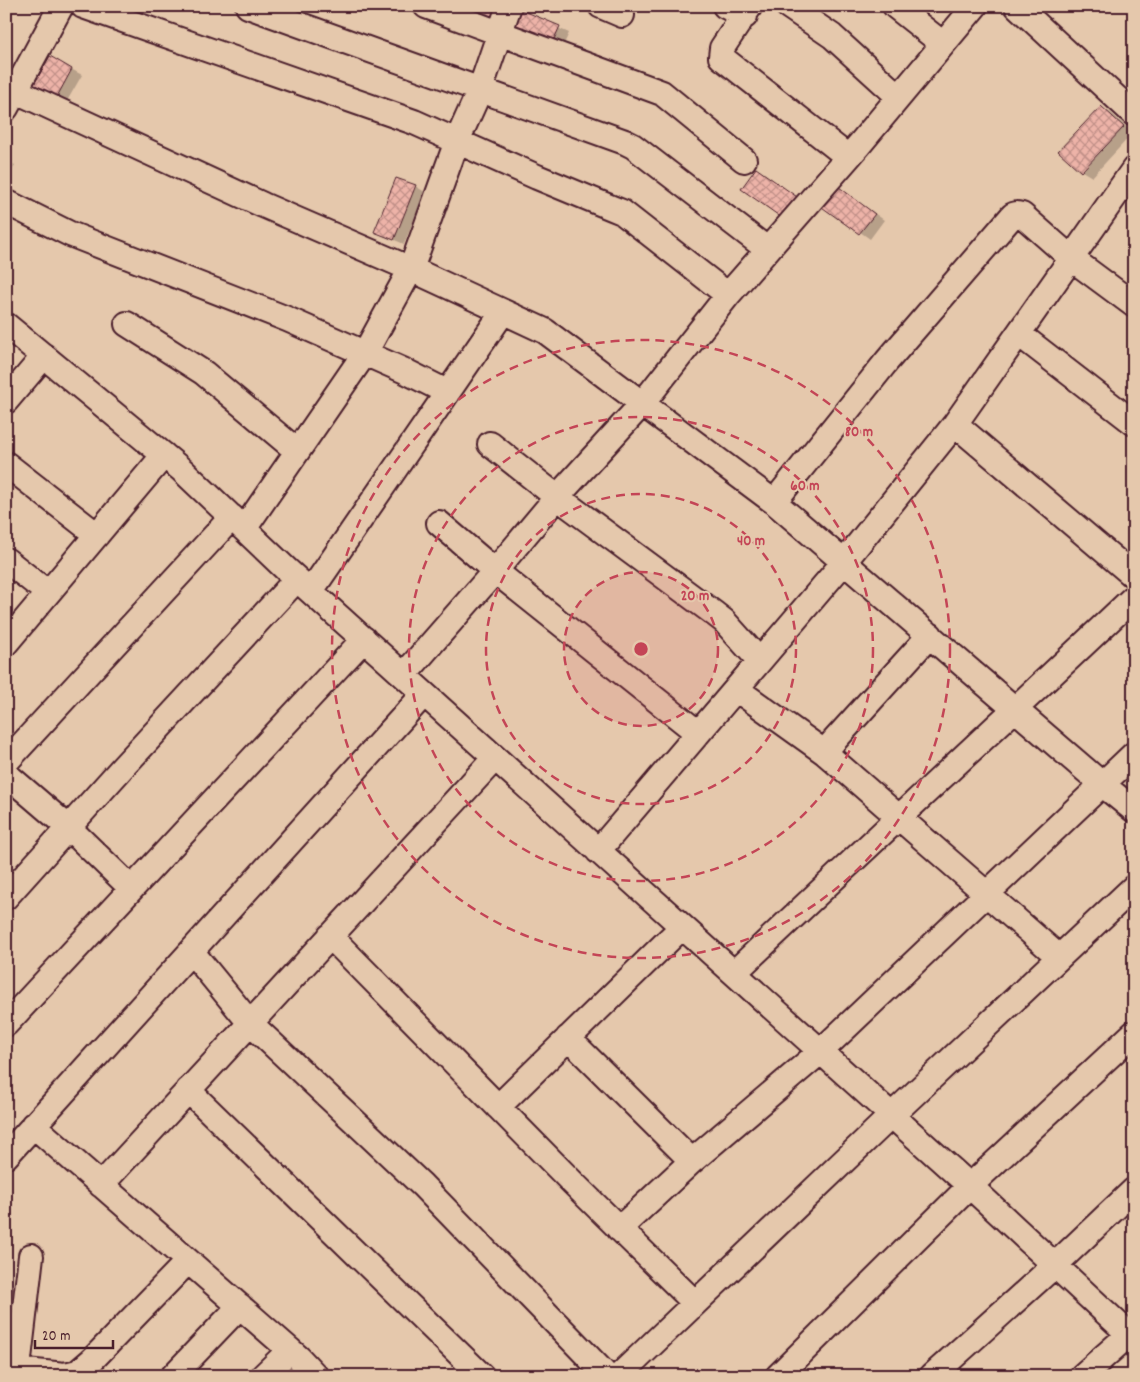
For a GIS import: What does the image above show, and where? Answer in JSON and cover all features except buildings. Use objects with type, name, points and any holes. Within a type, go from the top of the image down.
[{"type":"street","points":[[61,6],[9,94],[411,269],[544,331],[774,502],[1102,785],[1134,810]]},
{"type":"street","points":[[83,6],[414,122],[622,212],[728,295]]},
{"type":"street","points":[[248,6],[633,146],[767,249]]},
{"type":"street","points":[[426,6],[662,93],[744,160]]},
{"type":"street","points":[[6,762],[238,523],[297,451],[365,353],[411,269],[457,141],[480,90],[509,6]]},
{"type":"street","points":[[788,6],[832,36],[899,98]]},
{"type":"street","points":[[895,6],[943,44]]},
{"type":"street","points":[[404,675],[557,497],[642,404],[728,295],[899,98],[975,6]]},
{"type":"street","points":[[1017,6],[1134,114]]},
{"type":"street","points":[[740,10],[722,48],[722,57],[848,157]]},
{"type":"street","points":[[598,851],[844,562],[956,424],[1134,169]]},
{"type":"street","points":[[6,202],[70,234],[287,319],[447,392]]},
{"type":"street","points":[[774,502],[887,361],[1012,215],[1022,215],[1072,259],[1134,305]]},
{"type":"street","points":[[6,897],[69,828],[304,585],[447,392],[503,312]]},
{"type":"street","points":[[127,324],[204,373],[297,451]]},
{"type":"street","points":[[6,325],[164,455],[304,585],[892,1115],[1132,1335],[1082,1376]]},
{"type":"street","points":[[1019,334],[1134,423]]},
{"type":"street","points":[[6,401],[44,356]]},
{"type":"street","points":[[956,424],[1134,576]]},
{"type":"street","points":[[490,444],[557,497],[724,621],[759,660]]},
{"type":"street","points":[[6,643],[164,455]]},
{"type":"street","points":[[6,464],[97,535]]},
{"type":"street","points":[[439,523],[495,571],[698,733]]},
{"type":"street","points":[[6,560],[48,593]]},
{"type":"street","points":[[734,973],[1134,597]]},
{"type":"street","points":[[824,752],[930,636]]},
{"type":"street","points":[[6,1024],[364,639]]},
{"type":"street","points":[[736,689],[824,752],[1059,958]]},
{"type":"street","points":[[6,1156],[424,694]]},
{"type":"street","points":[[619,1229],[692,1161],[820,1052],[1134,754]]},
{"type":"street","points":[[101,1185],[495,758]]},
{"type":"street","points":[[6,774],[69,828],[131,888]]},
{"type":"street","points":[[619,1376],[1134,887]]},
{"type":"street","points":[[498,1107],[682,927]]},
{"type":"street","points":[[330,936],[619,1229],[695,1303]]},
{"type":"street","points":[[192,952],[250,1023],[422,1185],[608,1376]]},
{"type":"street","points":[[778,1376],[970,1186],[1134,1033]]},
{"type":"street","points":[[568,1038],[692,1161]]},
{"type":"street","points":[[188,1090],[482,1376]]},
{"type":"street","points":[[33,1126],[290,1350],[316,1376]]},
{"type":"street","points":[[932,1376],[1134,1190]]},
{"type":"street","points":[[31,1256],[14,1372],[65,1375],[78,1372],[92,1360],[188,1260]]},
{"type":"street","points":[[173,1376],[240,1306]]},
{"type":"street","points":[[263,1376],[290,1350]]}]
